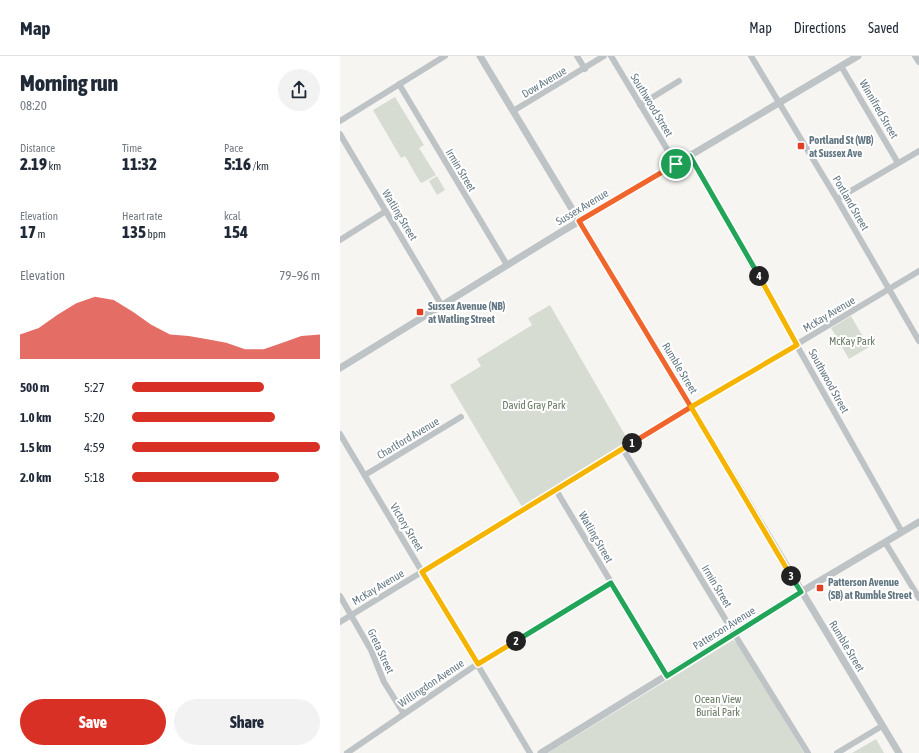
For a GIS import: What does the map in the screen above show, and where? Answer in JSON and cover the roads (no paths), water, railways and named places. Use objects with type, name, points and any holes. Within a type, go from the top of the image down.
[{"type":"street","points":[[340,121],[445,56]]},
{"type":"street","name":"Rumble Street","points":[[480,56],[899,753]]},
{"type":"street","points":[[577,56],[585,69]]},
{"type":"street","name":"Dow Avenue","points":[[513,111],[585,69],[604,56]]},
{"type":"street","name":"Southwood Street","points":[[611,56],[676,164]]},
{"type":"street","name":"Portland Street","points":[[751,56],[837,199],[919,341]]},
{"type":"street","name":"Sussex Avenue","points":[[340,368],[579,221],[858,56]]},
{"type":"street","points":[[916,56],[919,62]]},
{"type":"street","name":"Winnifred Street","points":[[841,66],[898,163]]},
{"type":"street","points":[[640,105],[680,81]]},
{"type":"street","name":"Irmin Street","points":[[398,84],[507,265]]},
{"type":"street","name":"Watling Street","points":[[340,134],[442,306]]},
{"type":"street","points":[[837,199],[919,151]]},
{"type":"street","name":"Southwood Street","points":[[690,156],[902,532]]},
{"type":"street","points":[[340,240],[386,211]]},
{"type":"street","name":"McKay Avenue","points":[[340,622],[691,407],[919,272]]},
{"type":"street","name":"Charlford Avenue","points":[[365,475],[461,417]]},
{"type":"street","name":"Victory Street","points":[[340,434],[530,753]]},
{"type":"street","name":"Irmin Street","points":[[623,449],[808,753]]},
{"type":"street","name":"Watling Street","points":[[556,490],[667,676]]},
{"type":"street","name":"Patterson Avenue","points":[[541,753],[801,592],[919,522]]},
{"type":"street","points":[[885,542],[919,598]]},
{"type":"street","name":"Willingdon Avenue","points":[[347,753],[478,664],[611,583]]},
{"type":"street","name":"Greta Street","points":[[340,596],[371,650],[389,690],[404,714]]},
{"type":"street","points":[[837,753],[882,726]]},
{"type":"place","name":"Portland St (WB) at Sussex Ave","points":[[801,146]]},
{"type":"place","name":"Sussex Avenue (NB) at Watling Street","points":[[420,312]]},
{"type":"place","name":"Patterson Avenue (SB) at Rumble Street","points":[[820,588]]},
{"type":"park label","name":"McKay Park","points":[[852,341]]},
{"type":"park label","name":"David Gray Park","points":[[534,405]]},
{"type":"park label","name":"Ocean View Burial Park","points":[[718,705]]}]
